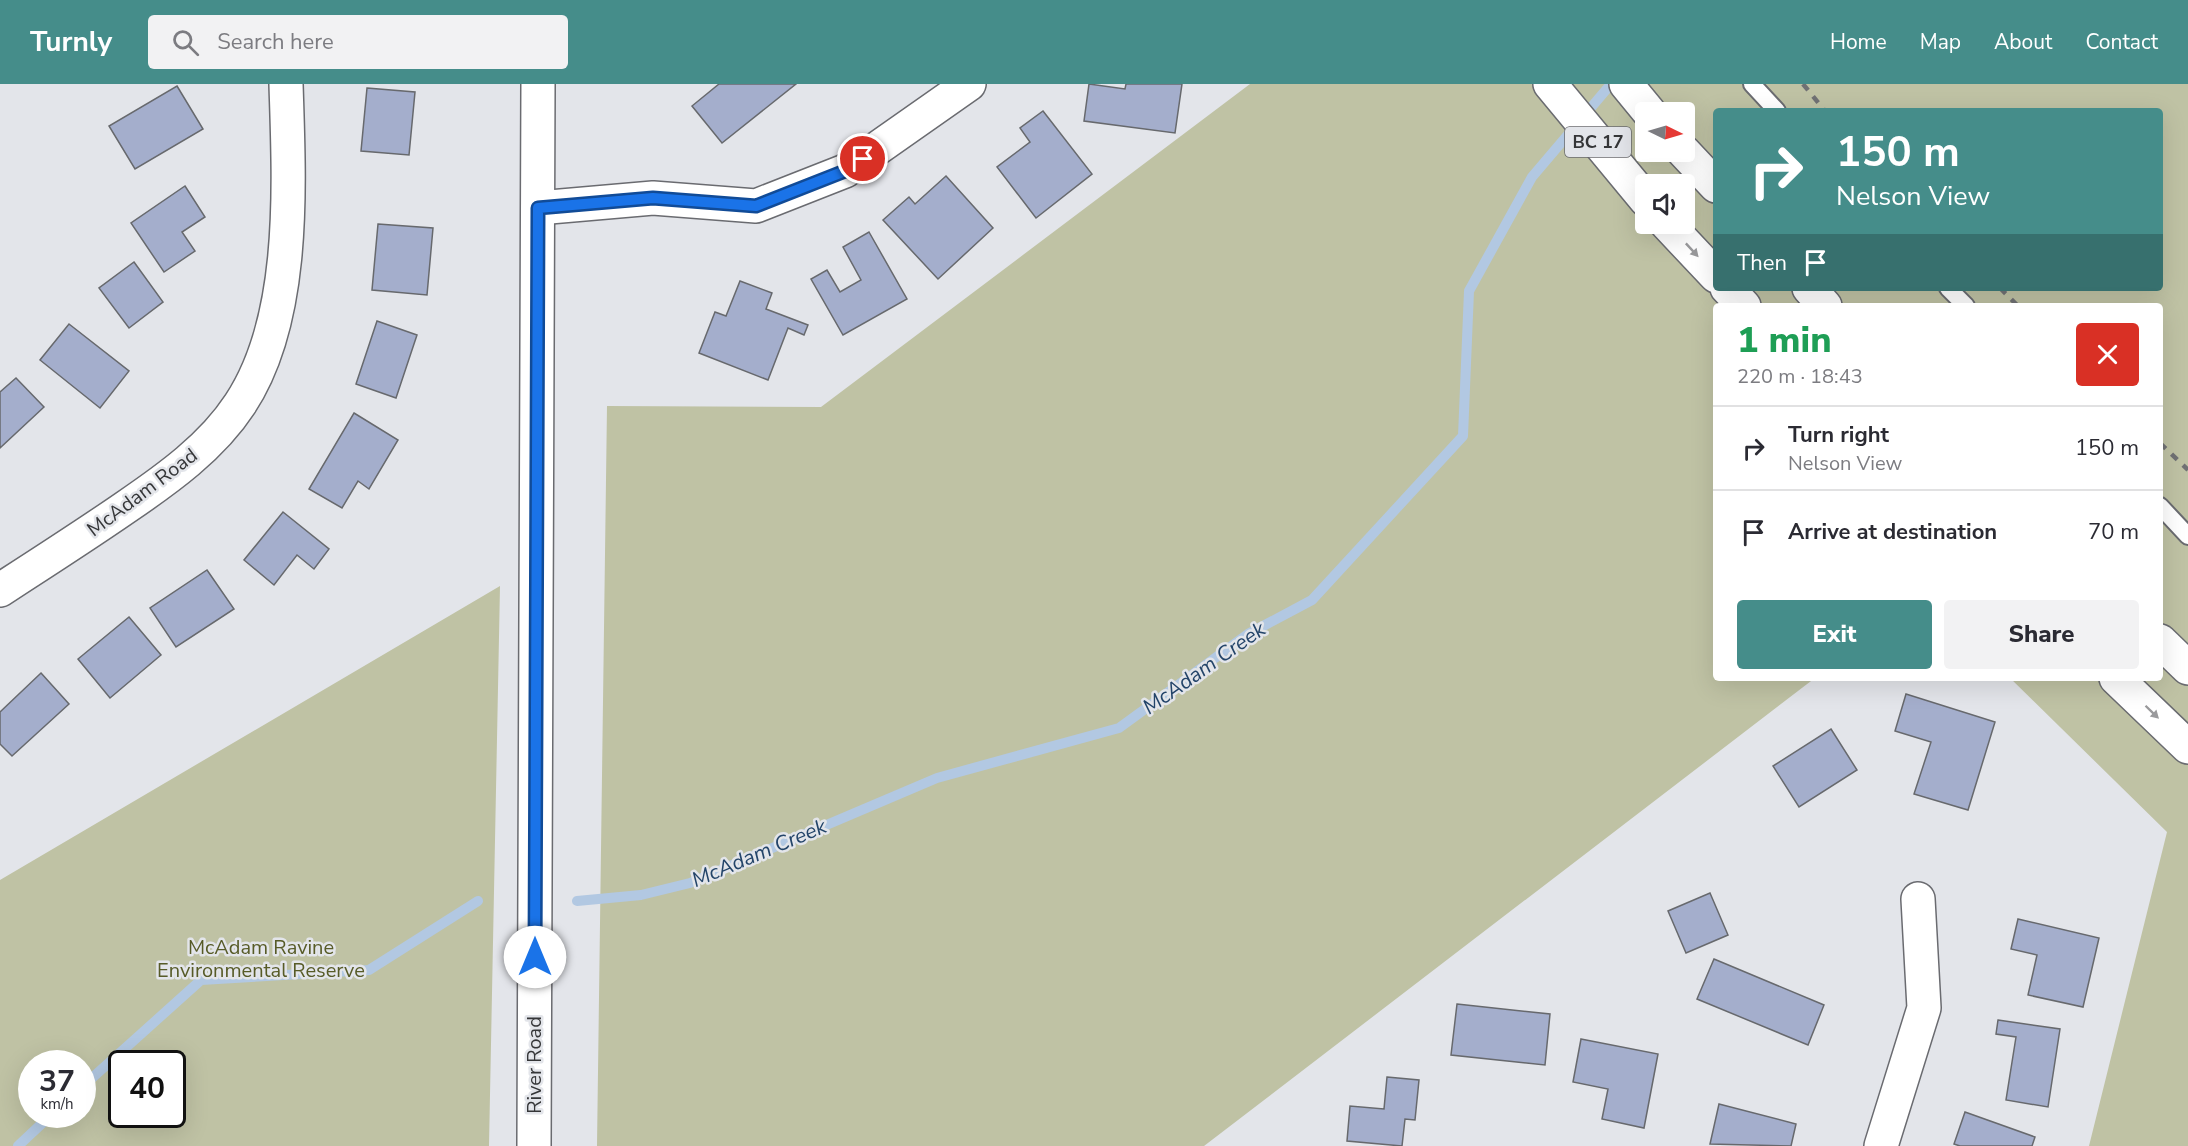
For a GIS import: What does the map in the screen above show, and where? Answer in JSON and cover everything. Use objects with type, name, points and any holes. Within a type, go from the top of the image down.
[{"type":"main road","name":"McAdam Road","points":[[0,590],[162,482],[205,445],[240,404],[264,356],[278,304],[286,250],[286,84]]},
{"type":"main road","name":"River Road","points":[[534,1146],[538,84]]},
{"type":"main road","points":[[538,208],[653,198],[756,206],[845,171],[969,84]]},
{"type":"main road","name":"BC 17","points":[[1551,84],[1635,187]]},
{"type":"main road","name":"BC 17","points":[[1626,84],[1641,102]]},
{"type":"main road","points":[[1694,162],[1713,183]]},
{"type":"main road","points":[[1676,234],[1713,273]]},
{"type":"main road","points":[[1730,291],[1741,303]]},
{"type":"main road","points":[[1812,291],[1823,303]]},
{"type":"main road","points":[[2163,644],[2188,668]]},
{"type":"main road","points":[[2119,681],[2188,747]]},
{"type":"main road","points":[[1881,1146],[1924,1008],[1918,898]]},
{"type":"lane","points":[[1752,84],[1775,108]]},
{"type":"lane","points":[[1951,291],[1963,303]]},
{"type":"lane","points":[[2163,509],[2188,536]]},
{"type":"green space","points":[[1250,84],[2188,84],[2188,1146],[2089,1146],[2167,832],[2013,681],[2163,681],[2163,303],[1713,303],[1713,681],[1811,681],[1204,1146],[597,1146],[607,406],[821,407]]},
{"type":"green space","name":"McAdam Ravine Environmental Reserve","points":[[500,586],[489,1146],[0,1146],[0,880]]},
{"type":"building","points":[[719,84],[796,84],[722,143],[692,106]]},
{"type":"building","points":[[1089,84],[1125,89],[1126,84],[1182,84],[1175,133],[1084,121]]},
{"type":"building","points":[[177,86],[203,129],[135,169],[109,126]]},
{"type":"building","points":[[367,88],[415,92],[409,155],[361,151]]},
{"type":"building","points":[[1043,111],[1092,174],[1036,218],[997,167],[1030,142],[1020,128]]},
{"type":"building","points":[[946,176],[993,228],[938,279],[883,220],[909,197],[915,204]]},
{"type":"building","points":[[185,186],[205,217],[182,232],[195,251],[164,272],[131,223]]},
{"type":"building","points":[[378,224],[433,228],[427,295],[372,290]]},
{"type":"building","points":[[869,232],[907,299],[843,335],[811,279],[827,270],[840,292],[861,280],[843,247]]},
{"type":"building","points":[[134,262],[163,302],[129,328],[99,288]]},
{"type":"building","points":[[740,281],[772,293],[766,309],[808,325],[804,335],[788,328],[768,380],[699,353],[715,312],[726,316]]},
{"type":"building","points":[[377,321],[417,335],[396,398],[356,384]]},
{"type":"building","points":[[69,324],[129,371],[100,408],[40,360]]},
{"type":"building","points":[[16,378],[44,407],[0,448],[0,392]]},
{"type":"building","points":[[354,413],[398,440],[369,489],[358,481],[342,508],[309,489]]},
{"type":"building","points":[[283,512],[329,549],[314,569],[297,555],[274,585],[244,560]]},
{"type":"building","points":[[207,570],[234,609],[176,647],[150,608]]},
{"type":"building","points":[[129,617],[161,655],[110,698],[78,659]]},
{"type":"building","points":[[41,673],[69,704],[12,756],[0,744],[0,712]]},
{"type":"building","points":[[1906,694],[1995,722],[1968,810],[1914,794],[1931,742],[1895,731]]},
{"type":"building","points":[[1831,729],[1857,770],[1799,807],[1773,766]]},
{"type":"building","points":[[1710,893],[1728,935],[1686,953],[1668,911]]},
{"type":"building","points":[[2018,919],[2099,938],[2083,1007],[2028,995],[2037,955],[2011,949]]},
{"type":"building","points":[[1714,959],[1824,1005],[1808,1045],[1697,999]]},
{"type":"building","points":[[1457,1004],[1550,1014],[1545,1065],[1451,1055]]},
{"type":"building","points":[[1998,1020],[2060,1029],[2048,1107],[2006,1100],[2016,1037],[1996,1034]]},
{"type":"building","points":[[1581,1039],[1658,1054],[1644,1128],[1602,1119],[1608,1089],[1573,1082]]},
{"type":"building","points":[[1387,1077],[1419,1080],[1415,1120],[1405,1119],[1402,1146],[1347,1141],[1350,1106],[1384,1109]]},
{"type":"building","points":[[1719,1104],[1796,1124],[1791,1146],[1710,1144]]},
{"type":"building","points":[[1965,1112],[2035,1137],[2032,1146],[1960,1146],[1954,1144]]},
{"type":"waterway","name":"McAdam Creek","points":[[577,901],[641,895],[690,883],[937,778],[1119,728],[1248,634],[1312,600],[1463,436],[1469,291],[1532,177],[1611,84]]},
{"type":"waterway","name":"McAdam Creek","points":[[96,1074],[201,980],[369,970],[478,901]]},
{"type":"waterway","name":"McAdam Creek","points":[[18,1146],[37,1128]]},
{"type":"railway","points":[[1803,84],[1823,108]]},
{"type":"railway","points":[[2003,291],[2015,303]]},
{"type":"railway","points":[[2163,446],[2188,470]]},
{"type":"route","points":[[535,957],[538,208],[653,198],[756,206],[845,171],[863,159]]}]
